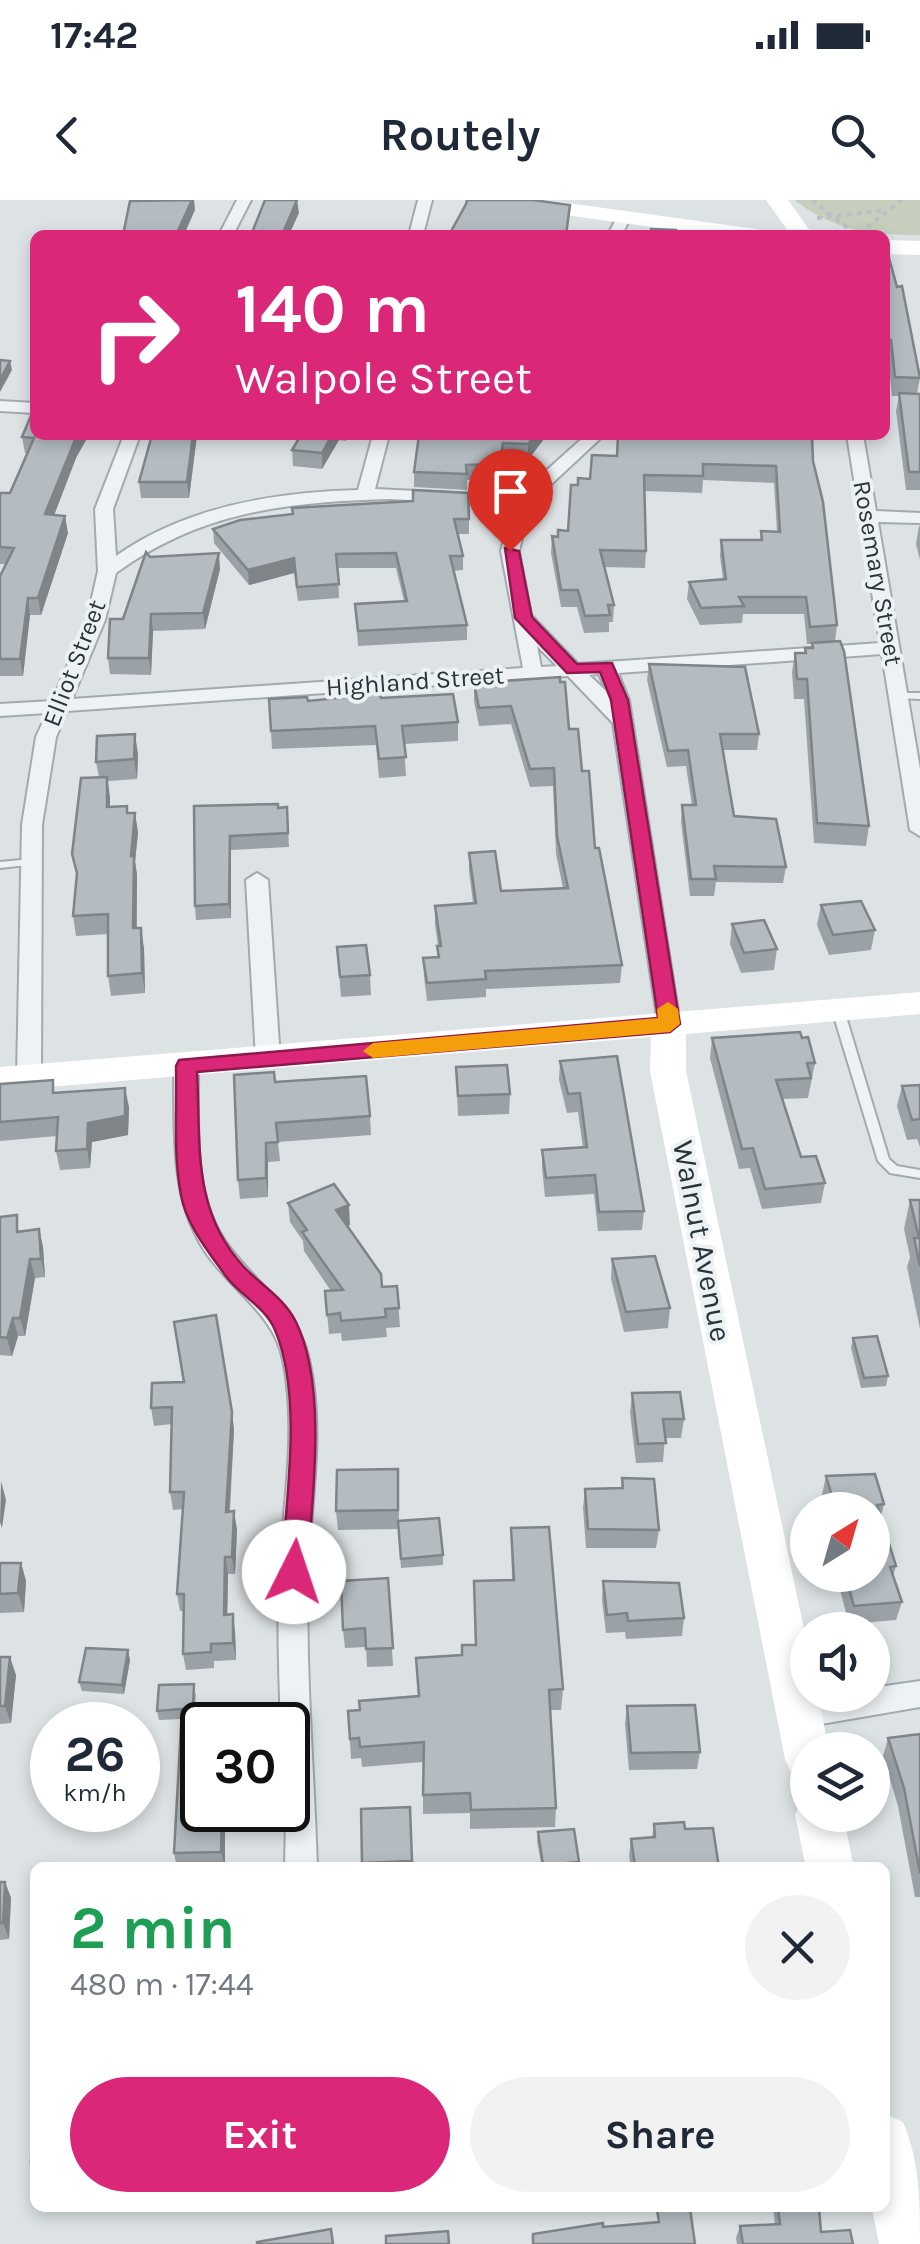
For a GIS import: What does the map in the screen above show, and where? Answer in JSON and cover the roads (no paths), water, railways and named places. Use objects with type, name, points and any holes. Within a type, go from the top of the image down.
[{"type":"main road","points":[[500,200],[619,225],[688,230]]},
{"type":"main road","points":[[756,200],[770,220],[770,230]]},
{"type":"main road","points":[[777,200],[803,225]]},
{"type":"main road","points":[[890,247],[920,248]]},
{"type":"main road","points":[[14,1078],[920,1003]]},
{"type":"main road","name":"Walnut Avenue","points":[[670,1024],[668,1071],[802,1732]]},
{"type":"main road","points":[[823,1832],[829,1862]]},
{"type":"main road","points":[[890,2165],[906,2244]]},
{"type":"street","points":[[229,230],[244,200]]},
{"type":"street","points":[[417,230],[425,200]]},
{"type":"street","points":[[0,406],[30,408]]},
{"type":"street","name":"Elliot Street","points":[[14,1078],[32,825],[46,737],[96,620],[107,571],[104,509],[130,440]]},
{"type":"street","points":[[364,494],[380,440]]},
{"type":"street","points":[[532,672],[510,551],[522,502],[590,440]]},
{"type":"street","name":"Rosemary Street","points":[[856,440],[920,830]]},
{"type":"street","points":[[107,571],[146,542],[175,529],[256,508],[364,494],[522,502]]},
{"type":"street","points":[[868,516],[920,518]]},
{"type":"street","points":[[524,618],[620,720]]},
{"type":"street","name":"Highland Street","points":[[0,710],[891,648]]},
{"type":"street","name":"Walnut Avenue","points":[[606,667],[620,700],[620,720],[659,938],[670,1024]]},
{"type":"street","points":[[257,880],[268,1059]]},
{"type":"street","points":[[186,1066],[192,1195],[201,1221],[236,1273],[262,1294],[286,1325],[296,1359],[304,1440],[294,1572],[301,1862]]},
{"type":"street","points":[[798,1714],[920,1694]]},
{"type":"lane","points":[[898,696],[920,696]]},
{"type":"lane","points":[[0,865],[32,862]]},
{"type":"lane","points":[[838,1010],[884,1161],[894,1170],[920,1174]]}]
